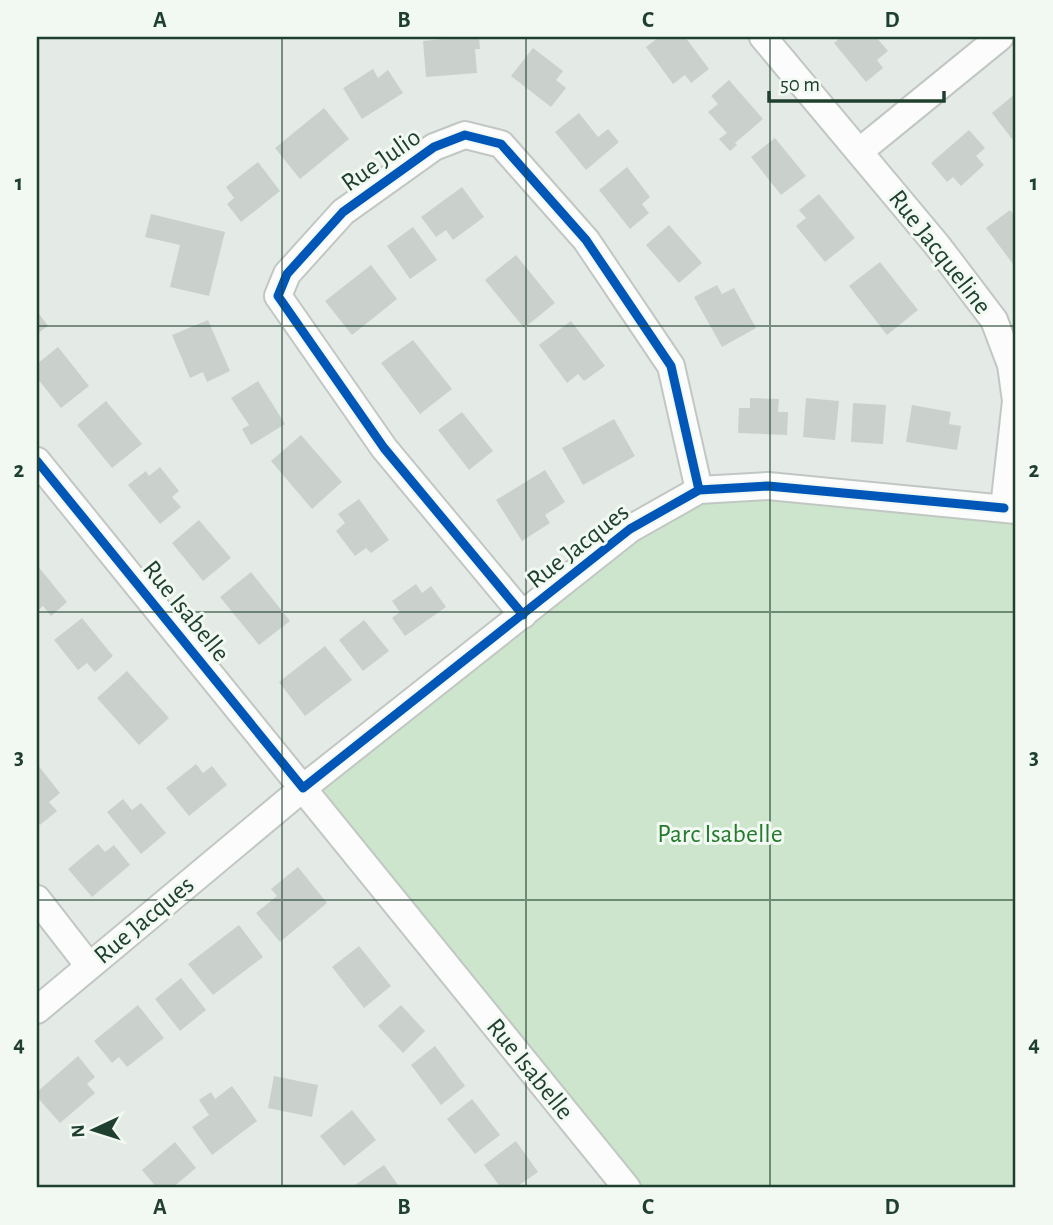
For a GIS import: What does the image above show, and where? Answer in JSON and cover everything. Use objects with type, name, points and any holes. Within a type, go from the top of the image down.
[{"type":"street","name":"Rue Jacqueline","points":[[763,37],[860,151],[994,320],[1011,365],[1016,401],[1010,509]]},
{"type":"street","points":[[860,151],[1000,37]]},
{"type":"street","name":"Rue Julio","points":[[523,615],[384,448],[278,296],[287,274],[343,212],[434,147],[465,135],[501,144],[586,240],[671,366],[699,490]]},
{"type":"street","name":"Rue Isabelle","points":[[37,461],[627,1188]]},
{"type":"street","name":"Rue Jacques","points":[[37,1010],[303,788],[630,529],[699,490],[768,486],[1010,509]]},
{"type":"street","points":[[37,899],[89,966]]},
{"type":"green space","name":"Parc Isabelle","points":[[699,490],[1016,511],[1016,1188],[627,1188],[303,788]]},
{"type":"building","points":[[479,37],[480,49],[475,49],[477,73],[426,77],[423,41]]},
{"type":"building","points":[[659,37],[685,37],[709,69],[691,83],[685,75],[673,84],[646,47]]},
{"type":"building","points":[[841,37],[876,37],[888,51],[877,60],[883,68],[866,82],[834,43]]},
{"type":"building","points":[[533,48],[563,71],[556,80],[566,88],[551,107],[511,76]]},
{"type":"building","points":[[373,69],[378,78],[388,70],[403,93],[362,119],[343,88]]},
{"type":"building","points":[[729,80],[763,119],[735,143],[737,145],[730,151],[719,139],[727,133],[708,112],[718,104],[711,96]]},
{"type":"building","points":[[1016,93],[1016,144],[992,113]]},
{"type":"building","points":[[324,108],[349,139],[300,179],[275,148]]},
{"type":"building","points":[[579,113],[598,137],[608,129],[619,142],[586,170],[555,132]]},
{"type":"building","points":[[969,130],[985,148],[976,156],[984,165],[961,186],[953,177],[947,182],[931,163]]},
{"type":"building","points":[[775,138],[806,176],[781,195],[751,157]]},
{"type":"building","points":[[258,162],[280,191],[241,222],[227,204],[234,198],[226,187]]},
{"type":"building","points":[[627,167],[650,197],[642,204],[649,213],[630,229],[599,190]]},
{"type":"building","points":[[462,187],[484,217],[453,240],[446,230],[436,237],[421,217]]},
{"type":"building","points":[[819,194],[855,238],[825,262],[796,226],[806,218],[799,210]]},
{"type":"building","points":[[1010,210],[1016,217],[1016,268],[986,228]]},
{"type":"building","points":[[151,214],[225,232],[209,296],[170,287],[180,245],[145,237]]},
{"type":"building","points":[[669,225],[702,263],[679,283],[646,245]]},
{"type":"building","points":[[413,227],[437,260],[410,279],[387,246]]},
{"type":"building","points":[[516,255],[555,303],[524,328],[485,280]]},
{"type":"building","points":[[880,262],[918,310],[887,335],[849,286]]},
{"type":"building","points":[[371,265],[397,299],[352,335],[325,301]]},
{"type":"building","points":[[717,285],[722,294],[734,288],[756,328],[722,347],[694,297]]},
{"type":"building","points":[[37,311],[48,326],[37,334]]},
{"type":"building","points":[[208,320],[230,371],[207,382],[203,372],[190,378],[172,335]]},
{"type":"building","points":[[571,321],[605,366],[584,381],[578,374],[567,383],[539,345]]},
{"type":"building","points":[[413,340],[452,389],[420,414],[381,363]]},
{"type":"building","points":[[58,347],[89,386],[61,408],[37,378],[37,364]]},
{"type":"building","points":[[258,381],[285,424],[251,445],[242,429],[249,425],[231,398]]},
{"type":"building","points":[[750,398],[779,399],[778,412],[788,412],[787,435],[738,433],[739,408],[750,408]]},
{"type":"building","points":[[806,398],[839,401],[835,440],[803,437]]},
{"type":"building","points":[[106,401],[142,444],[112,468],[77,425]]},
{"type":"building","points":[[853,403],[886,405],[883,444],[851,442]]},
{"type":"building","points":[[912,405],[951,412],[949,424],[961,426],[957,450],[906,442]]},
{"type":"building","points":[[462,412],[493,451],[469,470],[438,430]]},
{"type":"building","points":[[614,419],[635,456],[583,485],[562,448]]},
{"type":"building","points":[[301,435],[342,482],[312,509],[271,461]]},
{"type":"building","points":[[160,467],[179,491],[172,497],[181,507],[160,524],[128,485],[146,471],[149,476]]},
{"type":"building","points":[[545,470],[565,502],[545,515],[550,523],[522,541],[496,500]]},
{"type":"building","points":[[359,499],[389,540],[371,553],[366,548],[355,556],[336,531],[345,523],[338,514]]},
{"type":"building","points":[[199,520],[231,558],[203,581],[172,543]]},
{"type":"building","points":[[37,565],[67,602],[51,616],[43,606],[37,611]]},
{"type":"building","points":[[251,572],[290,621],[259,645],[220,597]]},
{"type":"building","points":[[416,584],[422,593],[431,586],[446,607],[405,636],[392,618],[400,612],[392,601]]},
{"type":"building","points":[[82,618],[113,656],[95,672],[87,663],[78,670],[54,640]]},
{"type":"building","points":[[364,620],[389,651],[363,671],[339,640]]},
{"type":"building","points":[[325,646],[352,680],[305,716],[279,682]]},
{"type":"building","points":[[127,671],[169,718],[139,745],[97,698]]},
{"type":"building","points":[[37,764],[60,793],[49,802],[57,811],[40,825],[37,821]]},
{"type":"building","points":[[196,764],[203,773],[212,766],[227,785],[189,816],[166,788]]},
{"type":"building","points":[[123,799],[132,810],[141,803],[166,833],[141,854],[107,812]]},
{"type":"building","points":[[98,844],[105,852],[114,845],[130,865],[92,897],[68,869]]},
{"type":"building","points":[[298,867],[327,903],[280,942],[256,913],[277,896],[271,889]]},
{"type":"building","points":[[239,925],[263,957],[213,995],[188,964]]},
{"type":"building","points":[[359,946],[391,986],[364,1008],[332,967]]},
{"type":"building","points":[[181,978],[206,1010],[180,1031],[155,999]]},
{"type":"building","points":[[138,1005],[164,1038],[127,1067],[119,1057],[112,1063],[94,1041]]},
{"type":"building","points":[[401,1005],[425,1031],[403,1053],[378,1026]]},
{"type":"building","points":[[435,1046],[465,1086],[441,1105],[411,1065]]},
{"type":"building","points":[[78,1056],[95,1077],[87,1084],[95,1093],[60,1123],[37,1097],[37,1092]]},
{"type":"building","points":[[274,1076],[318,1085],[312,1117],[268,1108]]},
{"type":"building","points":[[232,1086],[257,1121],[212,1155],[192,1127],[209,1115],[199,1100],[211,1092],[215,1099]]},
{"type":"building","points":[[472,1099],[500,1135],[475,1154],[447,1119]]},
{"type":"building","points":[[352,1110],[376,1140],[344,1166],[320,1136]]},
{"type":"building","points":[[516,1141],[538,1172],[515,1188],[501,1188],[484,1165]]},
{"type":"building","points":[[175,1142],[196,1168],[172,1188],[157,1188],[142,1170]]},
{"type":"building","points":[[384,1165],[400,1188],[358,1188],[355,1185]]},
{"type":"cycle path","points":[[523,615],[384,448],[278,296],[287,274],[343,212],[434,147],[465,135],[501,144],[586,240],[671,366],[699,490]]},
{"type":"cycle path","points":[[37,461],[303,788],[630,529],[699,490],[768,486],[1004,508]]}]
